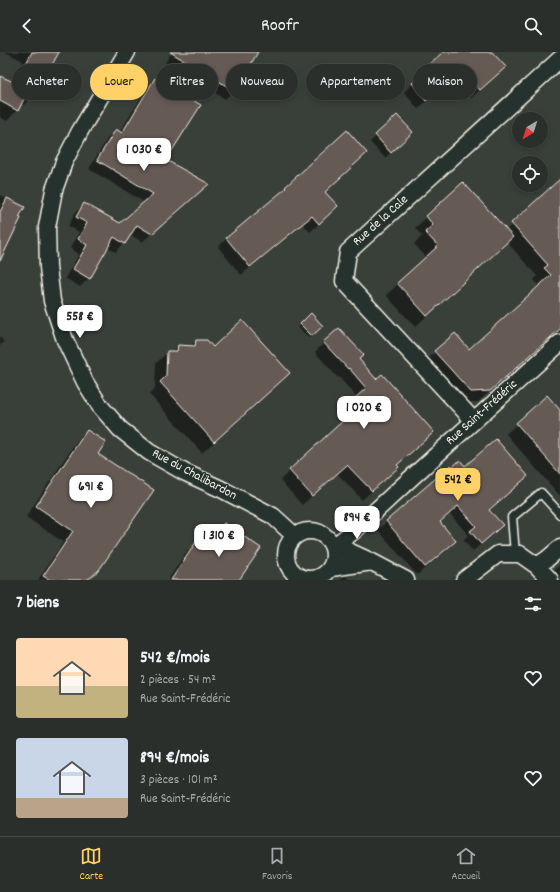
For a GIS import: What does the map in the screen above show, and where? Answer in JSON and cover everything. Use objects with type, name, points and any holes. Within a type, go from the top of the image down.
[{"type":"street","name":"Rue du Chalibardon","points":[[127,52],[80,131],[64,162],[54,190],[47,227],[48,267],[52,301],[65,340],[85,382],[96,400],[120,429],[149,452],[184,472],[273,516],[295,536]]},
{"type":"street","name":"Rue de la Cale","points":[[474,421],[344,281],[348,252],[559,63]]},
{"type":"street","name":"Rue Saint-Frédéric","points":[[333,548],[355,530],[560,343]]},
{"type":"street","points":[[312,531],[321,534],[328,539],[333,548],[334,562],[326,574],[319,578],[312,579],[296,577],[288,563],[286,556],[290,542],[295,536],[303,532],[312,531]]},
{"type":"street","points":[[333,548],[346,550],[406,580]]},
{"type":"street","points":[[537,566],[560,548]]},
{"type":"street","points":[[464,580],[498,554],[520,554],[537,566],[550,580]]},
{"type":"street","points":[[331,568],[372,562]]},
{"type":"lane","points":[[514,554],[512,517],[542,493],[560,514]]},
{"type":"building","points":[[32,52],[59,52],[53,64],[26,64]]},
{"type":"building","points":[[170,52],[258,52],[251,64],[226,64],[226,86],[218,81],[218,64],[190,64]]},
{"type":"building","points":[[443,52],[492,52],[506,67],[480,90],[477,87],[477,64],[429,64]]},
{"type":"building","points":[[0,76],[12,81],[12,100],[24,100],[18,111],[0,101]]},
{"type":"building","points":[[155,78],[156,100],[192,100],[201,105],[166,160],[209,184],[152,234],[137,225],[125,244],[114,237],[90,279],[73,269],[87,245],[78,239],[87,223],[76,217],[84,203],[120,223],[153,194],[97,160],[116,129],[122,133],[142,100],[148,100],[148,90]]},
{"type":"building","points":[[397,115],[413,132],[391,153],[375,135]]},
{"type":"building","points":[[347,130],[367,153],[325,192],[338,206],[319,224],[312,216],[250,267],[226,238],[286,188],[285,187]]},
{"type":"building","points":[[560,179],[560,329],[490,391],[471,392],[434,351],[455,333],[469,349],[551,275],[544,268],[548,265],[511,223],[546,192],[548,192],[548,190]]},
{"type":"building","points":[[463,182],[513,237],[427,316],[397,283],[438,246],[425,232],[433,225],[426,216]]},
{"type":"building","points":[[7,198],[25,207],[19,217],[21,218],[0,261],[0,212]]},
{"type":"building","points":[[311,313],[323,326],[312,336],[300,324]]},
{"type":"building","points":[[242,320],[290,373],[214,442],[160,382],[166,376],[167,351],[177,351],[178,345],[195,346],[196,340],[207,340],[213,347]]},
{"type":"building","points":[[339,328],[364,355],[359,359],[376,379],[382,374],[434,432],[397,465],[399,467],[372,491],[347,465],[312,496],[289,470],[358,407],[352,401],[366,388],[349,368],[348,369],[323,342]]},
{"type":"building","points":[[547,395],[560,410],[560,474],[516,423]]},
{"type":"building","points":[[87,430],[106,442],[98,454],[154,490],[99,570],[90,578],[86,580],[50,580],[43,576],[73,531],[36,506]]},
{"type":"building","points":[[496,439],[528,476],[489,510],[503,525],[481,544],[470,531],[476,526],[458,506],[440,522],[456,541],[425,567],[386,521],[451,465],[452,467],[460,460],[465,466]]},
{"type":"building","points":[[224,523],[261,548],[239,580],[171,580],[196,542],[207,549]]}]
